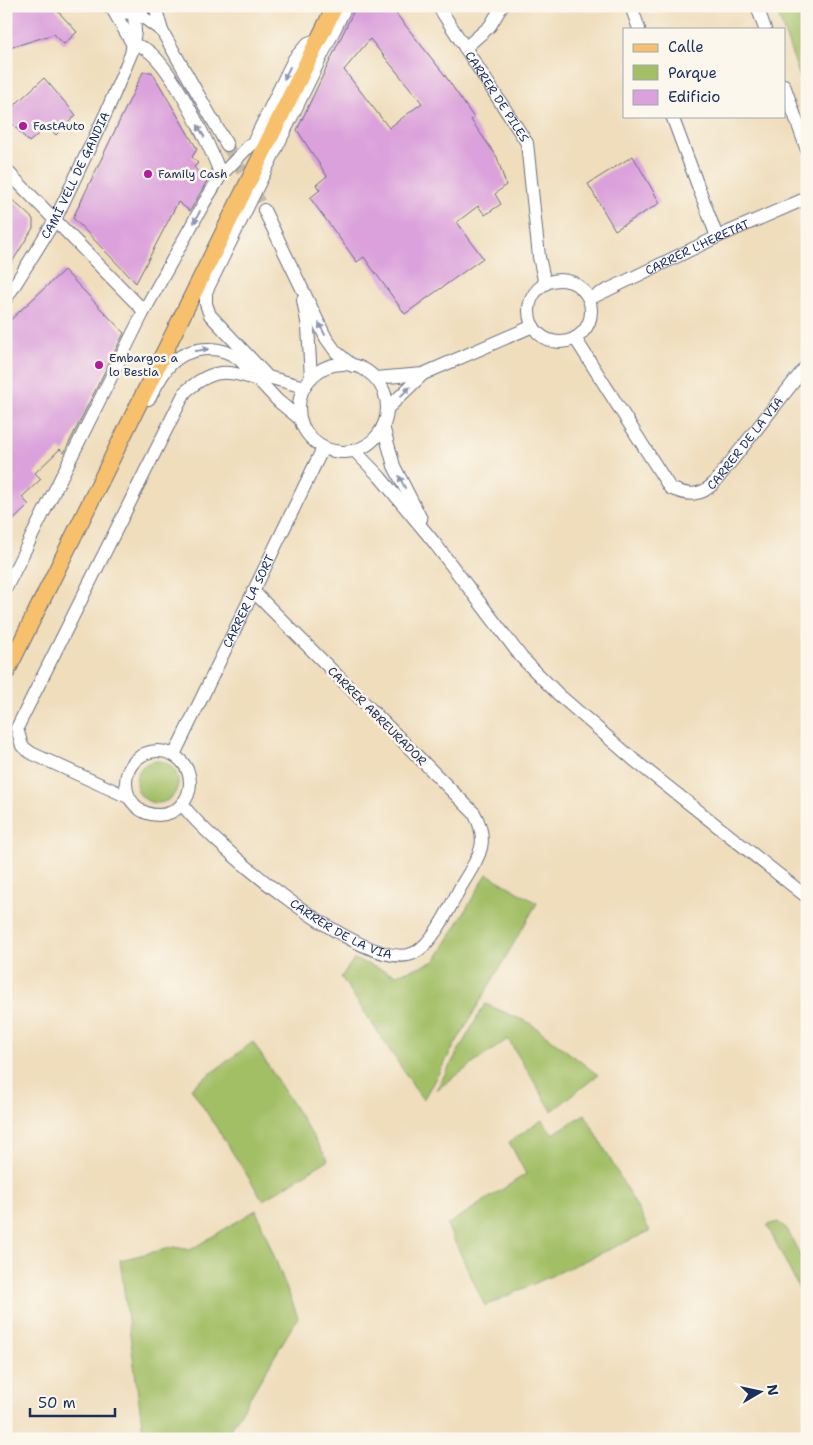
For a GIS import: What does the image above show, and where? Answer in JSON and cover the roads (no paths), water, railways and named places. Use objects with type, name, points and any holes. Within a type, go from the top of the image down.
[{"type":"main road","points":[[6,673],[240,209],[256,166],[335,6]]},
{"type":"street","points":[[135,13],[148,6]]},
{"type":"street","points":[[156,6],[162,31],[227,145]]},
{"type":"street","points":[[346,6],[271,157],[240,209],[206,292],[206,304],[210,315],[268,377],[308,382],[331,366],[353,366]]},
{"type":"street","name":"CARRER DE PILES","points":[[438,6],[527,143],[539,257],[545,284]]},
{"type":"street","points":[[465,48],[490,26],[502,6]]},
{"type":"street","points":[[631,6],[639,28]]},
{"type":"street","points":[[757,6],[765,28]]},
{"type":"street","points":[[110,8],[135,13],[162,31]]},
{"type":"street","points":[[110,8],[133,45],[147,50],[164,68],[213,152],[221,175]]},
{"type":"street","name":"CAMÍ VELL DE GANDIA","points":[[6,299],[55,220],[106,113],[133,45],[135,13]]},
{"type":"street","points":[[6,588],[144,311],[221,175],[254,141],[294,59],[308,44],[319,39]]},
{"type":"street","points":[[786,91],[807,150]]},
{"type":"street","points":[[673,118],[717,238]]},
{"type":"street","points":[[256,166],[271,157]]},
{"type":"street","points":[[6,170],[144,311]]},
{"type":"street","name":"CARRER L'HERETAT","points":[[588,299],[807,198]]},
{"type":"street","points":[[78,528],[93,511],[150,397],[168,367],[178,358],[198,350],[220,350],[233,354],[300,419],[309,436],[323,448],[334,452],[355,451],[372,442],[383,426],[387,409],[384,393],[375,378],[364,370],[353,366],[336,352],[326,338],[300,280],[264,210]]},
{"type":"street","points":[[300,280],[308,328],[308,382],[299,403],[300,419]]},
{"type":"street","points":[[555,280],[576,284],[588,299],[591,308],[589,322],[575,338],[556,342],[539,334],[533,326],[529,310],[530,302],[545,284],[555,280]]},
{"type":"street","points":[[375,378],[423,374],[533,326]]},
{"type":"street","name":"CARRER DE LA VIA","points":[[575,338],[670,488],[690,495],[707,490],[807,366]]},
{"type":"street","points":[[128,797],[126,785],[129,770],[140,756],[160,751],[174,755],[185,765],[189,776],[188,793],[182,804],[167,814],[152,814],[138,807],[128,797],[31,753],[22,746],[17,728],[186,392],[198,381],[210,374],[220,372],[230,372],[260,381]]},
{"type":"street","points":[[387,409],[423,374]]},
{"type":"street","points":[[383,426],[394,466],[433,541]]},
{"type":"street","name":"CARRER LA SORT","points":[[174,755],[323,448]]},
{"type":"street","points":[[355,451],[380,477],[433,541],[522,658],[558,694],[634,760],[807,897]]},
{"type":"street","name":"CARRER ABREURADOR","points":[[253,591],[474,812],[480,824],[482,850]]},
{"type":"street","name":"CARRER DE LA VIA","points":[[182,804],[193,820],[267,885],[337,932],[395,957],[415,953],[429,940],[482,850]]},
{"type":"tunnel","points":[[227,145],[264,210]]},
{"type":"place","name":"FastAuto","points":[[23,126]]},
{"type":"place","name":"Family Cash","points":[[148,174]]},
{"type":"place","name":"Embargos a lo Bestia","points":[[99,365]]}]
